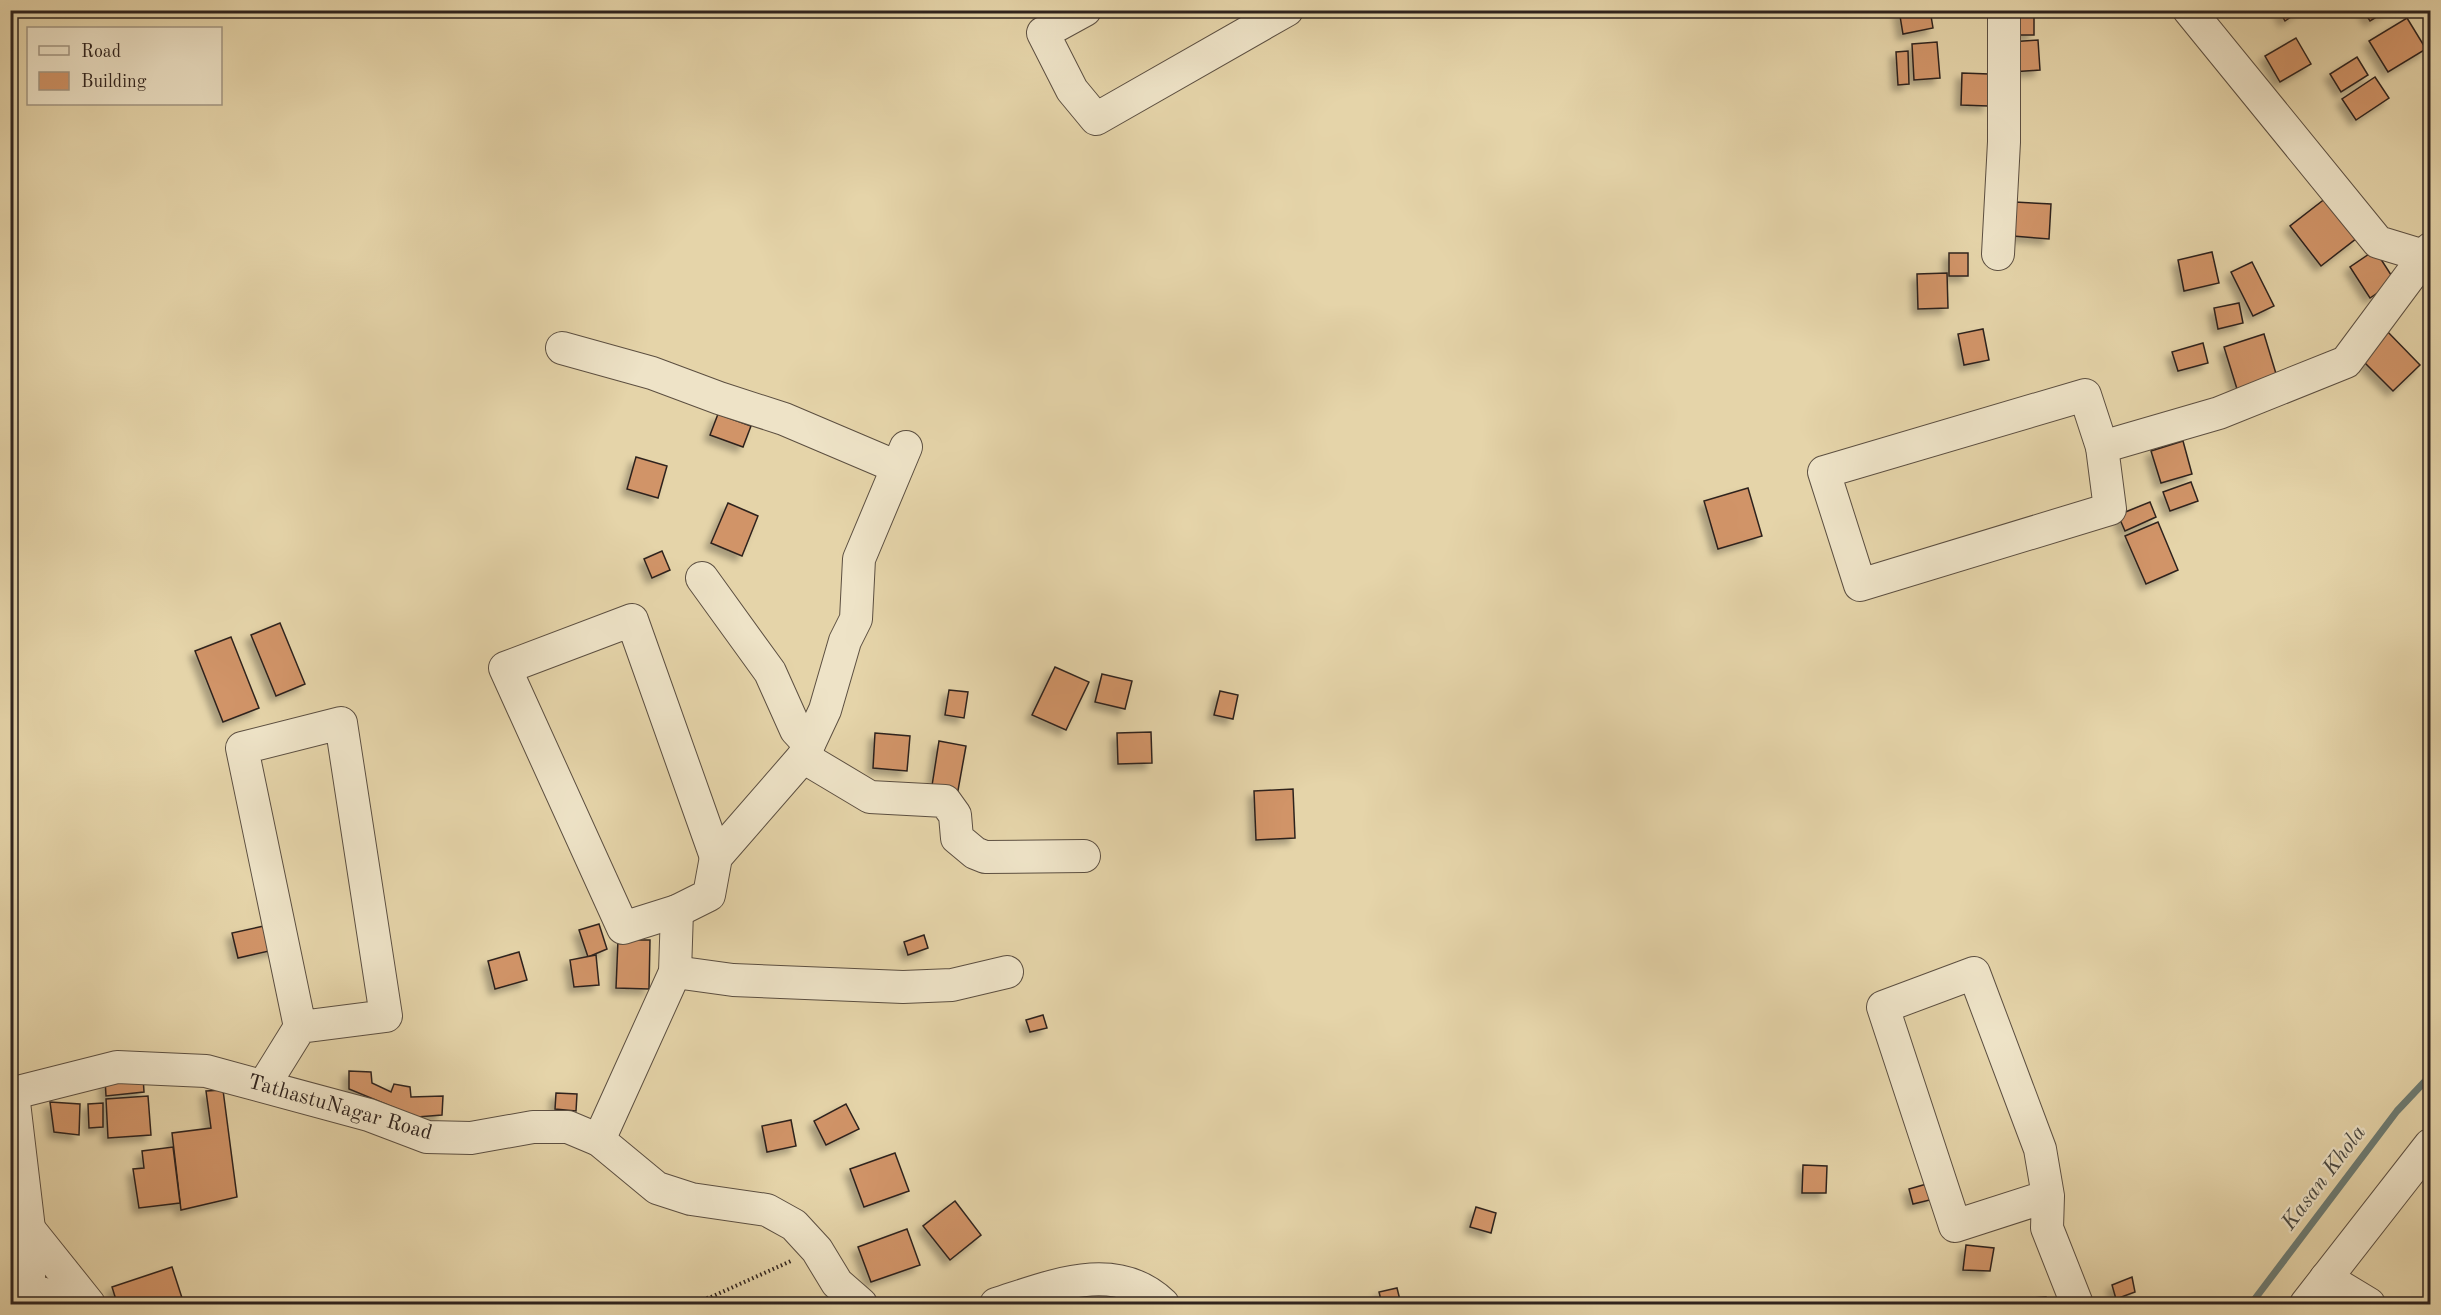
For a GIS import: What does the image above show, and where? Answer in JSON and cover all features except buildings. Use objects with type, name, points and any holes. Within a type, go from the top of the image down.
[{"type":"street","points":[[1085,10],[1043,33],[1072,90],[1096,119],[1287,10]]},
{"type":"street","points":[[1998,254],[2004,142],[2004,10]]},
{"type":"street","points":[[2102,447],[2219,413],[2346,362],[2427,253],[2378,242],[2189,10]]},
{"type":"street","points":[[562,348],[652,373],[719,398],[901,457],[859,559],[856,619],[845,641],[825,710],[806,750],[716,857],[709,895],[677,910],[623,928],[505,668],[632,620],[716,857]]},
{"type":"street","points":[[2085,395],[2102,447],[2110,508],[1860,585],[1824,472],[2085,395]]},
{"type":"street","points":[[702,578],[770,672],[806,750],[870,797],[945,801],[955,815],[957,838],[964,846],[985,857],[1084,856]]},
{"type":"street","points":[[264,1085],[300,1027],[242,748],[340,723],[386,1016],[300,1027]]},
{"type":"street","points":[[599,1140],[675,972],[677,910]]},
{"type":"street","points":[[675,972],[733,980],[903,987],[952,985],[1007,972]]},
{"type":"street","points":[[2048,1196],[1955,1226],[1883,1007],[1974,973],[2040,1149],[2048,1196],[2047,1228],[2077,1305]]},
{"type":"street","name":"TathastuNagar Road","points":[[12,1094],[117,1067],[206,1071],[369,1115],[427,1137],[471,1138],[533,1127],[568,1127],[599,1140],[657,1188],[691,1199],[767,1210],[794,1225],[817,1250],[837,1283],[861,1305]]},
{"type":"street","points":[[12,1094],[29,1229],[20,1297],[40,1292],[50,1296],[60,1305]]},
{"type":"street","points":[[2306,1305],[2430,1145]]},
{"type":"street","points":[[29,1229],[88,1305]]},
{"type":"street","points":[[996,1305],[1065,1282],[1104,1278],[1134,1286],[1163,1305]]},
{"type":"street","points":[[2326,1278],[2369,1305]]},
{"type":"path","points":[[685,1305],[711,1297],[817,1250]]},
{"type":"waterway","name":"Kasan Khola","points":[[2251,1304],[2397,1111],[2430,1076]]}]
